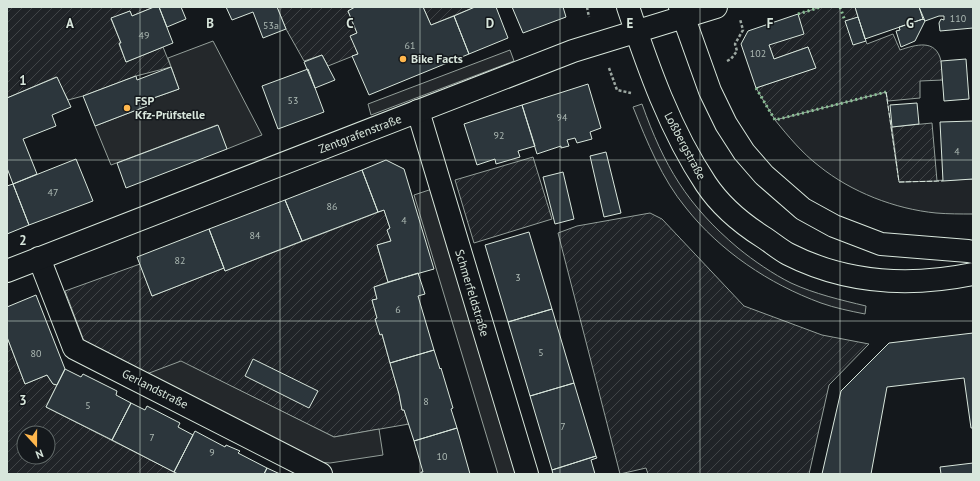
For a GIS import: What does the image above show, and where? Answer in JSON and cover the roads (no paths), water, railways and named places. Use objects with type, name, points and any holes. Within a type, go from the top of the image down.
[{"type":"street","name":"Loßbergstraße","points":[[628,7],[666,111],[687,154],[706,185],[726,207],[753,231],[787,254],[828,271],[873,281],[918,282],[973,274]]},
{"type":"street","name":"Zentgrafenstraße","points":[[7,271],[573,51],[636,31],[682,12],[716,7]]},
{"type":"street","points":[[682,12],[710,91],[726,124],[744,152],[764,175],[803,209],[834,226],[881,244],[973,252]]},
{"type":"street","name":"Schmerfeldstraße","points":[[418,111],[527,474]]},
{"type":"street","name":"Gerlandstraße","points":[[39,258],[74,348],[321,474]]},
{"type":"place","name":"Bike Facts","points":[[403,59]]},
{"type":"place","name":"FSP Kfz-Prüfstelle","points":[[127,108]]}]
